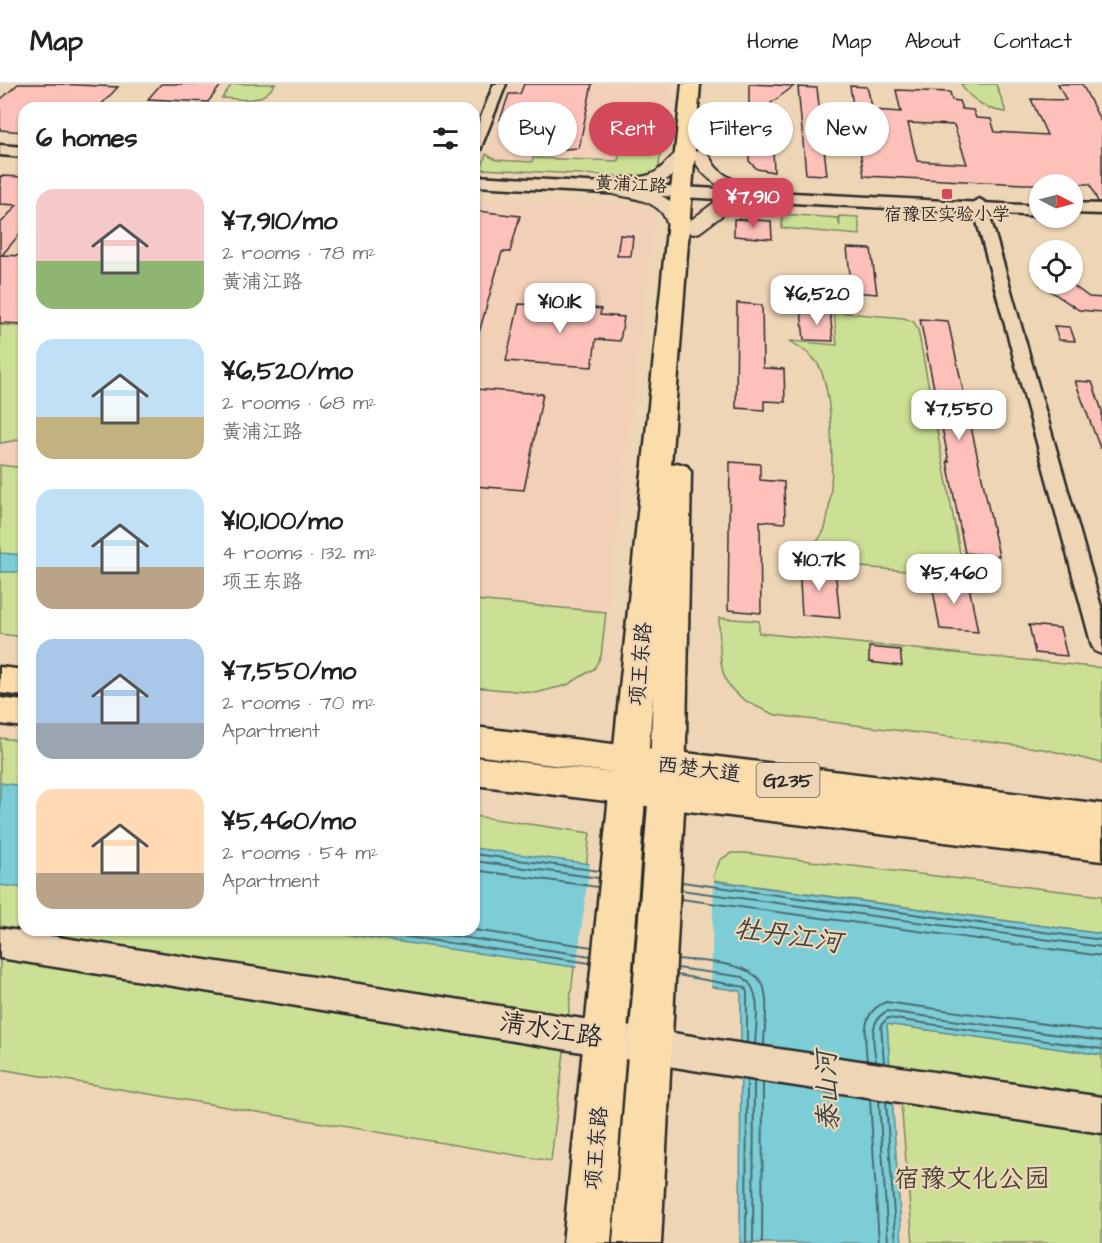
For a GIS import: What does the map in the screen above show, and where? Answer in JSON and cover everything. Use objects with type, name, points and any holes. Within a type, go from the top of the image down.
[{"type":"main road","name":"项王东路","points":[[691,84],[691,102]]},
{"type":"main road","name":"项王东路","points":[[702,102],[705,84]]},
{"type":"main road","points":[[615,186],[661,178],[691,156]]},
{"type":"main road","name":"项王东路","points":[[587,1243],[629,776],[692,156]]},
{"type":"main road","points":[[693,156],[722,181],[782,196]]},
{"type":"main road","points":[[615,186],[645,195],[667,206],[686,227],[722,206],[782,196]]},
{"type":"main road","name":"项王东路","points":[[637,1243],[668,779],[686,227]]},
{"type":"main road","points":[[0,680],[18,682]]},
{"type":"main road","points":[[0,711],[18,713]]},
{"type":"main road","name":"西楚大道","points":[[480,742],[629,776]]},
{"type":"main road","name":"西楚大道","points":[[480,771],[629,776],[1102,819]]},
{"type":"main road","name":"西楚大道","points":[[668,779],[1102,845]]},
{"type":"street","points":[[480,135],[500,84]]},
{"type":"street","points":[[0,150],[18,152]]},
{"type":"street","points":[[0,156],[18,157]]},
{"type":"street","name":"黄浦江路","points":[[480,176],[782,196],[1029,206]]},
{"type":"street","name":"黄浦江路","points":[[480,181],[615,186]]},
{"type":"street","points":[[980,205],[1102,646]]},
{"type":"street","name":"黄浦江路","points":[[980,205],[1029,210]]},
{"type":"street","points":[[1083,208],[1102,209]]},
{"type":"street","points":[[1083,214],[1102,215]]},
{"type":"street","name":"清水江路","points":[[0,943],[606,1038],[652,1024],[724,1058],[1102,1114]]},
{"type":"shaded area","points":[[511,84],[670,84],[668,102],[589,102],[589,156],[660,156],[657,178],[481,169],[498,121],[498,156],[577,156],[577,102],[505,102]]},
{"type":"shaded area","points":[[0,172],[18,173],[18,467],[0,465]]},
{"type":"shaded area","points":[[480,198],[638,206],[655,213],[606,612],[480,601]]},
{"type":"green space","points":[[232,84],[275,84],[270,91],[258,98],[245,100],[222,98]]},
{"type":"green space","points":[[961,84],[996,84],[1006,112],[980,103],[969,95]]},
{"type":"green space","points":[[486,154],[496,160],[532,162],[533,158],[618,161],[619,156],[660,156],[657,178],[481,169]]},
{"type":"green space","points":[[782,214],[838,218],[840,226],[839,216],[858,217],[860,235],[782,228]]},
{"type":"green space","points":[[834,312],[904,318],[914,322],[918,330],[960,553],[953,566],[944,573],[805,562],[808,553],[825,528],[832,472],[831,427],[826,388],[820,367],[809,354],[790,341],[837,345]]},
{"type":"green space","points":[[0,325],[18,326],[18,440],[0,443]]},
{"type":"green space","points":[[0,465],[18,467],[18,636],[0,634]]},
{"type":"green space","points":[[480,601],[606,612],[601,656],[594,669],[567,685],[536,693],[480,688]]},
{"type":"green space","points":[[719,618],[759,621],[759,633],[1102,668],[1102,763],[1044,749],[776,715],[742,698],[726,680],[720,654]]},
{"type":"green space","points":[[0,738],[18,740],[18,936],[480,936],[480,817],[590,833],[551,1161],[0,1069]]},
{"type":"green space","points":[[731,853],[1102,896],[1102,934],[712,880],[720,860]]},
{"type":"green space","points":[[887,1024],[1102,1055],[1102,1105],[890,1073]]},
{"type":"green space","name":"宿豫文化公园","points":[[901,1102],[1102,1132],[1102,1243],[913,1243]]},
{"type":"water","points":[[0,553],[18,554],[18,572],[0,572]]},
{"type":"water","points":[[0,783],[18,785],[18,887],[0,885]]},
{"type":"water","points":[[480,849],[1102,934],[1102,1055],[887,1024],[902,1243],[740,1243],[741,991],[359,936],[480,936]]},
{"type":"pier","points":[[590,861],[714,878],[711,989],[576,970]]},
{"type":"building","points":[[18,84],[118,87],[104,102],[18,102],[18,132],[0,130],[0,100]]},
{"type":"building","points":[[161,84],[222,84],[208,102],[148,99]]},
{"type":"building","points":[[524,84],[592,84],[579,148],[577,148],[577,102],[506,102],[509,94],[520,94]]},
{"type":"building","points":[[749,84],[794,86],[772,102],[749,102]]},
{"type":"building","points":[[1058,84],[1082,84],[1102,124],[1102,202],[1098,202],[1090,184],[1083,184],[1083,174],[1029,174],[1029,184],[864,176],[861,156],[889,156],[889,111],[901,112],[896,90],[950,92],[952,100],[959,101],[962,109],[973,110],[976,118],[991,119],[995,132],[1047,135],[1031,99],[1066,100]],"holes":[[[908,123],[954,125],[967,164],[917,161]]]},
{"type":"building","points":[[850,86],[867,87],[871,102],[852,102]]},
{"type":"building","points":[[798,87],[817,88],[819,102],[805,102],[805,156],[825,156],[827,175],[806,174]]},
{"type":"building","points":[[749,156],[773,156],[774,172],[757,169],[749,161]]},
{"type":"building","points":[[0,176],[18,177],[18,236],[2,255],[18,256],[18,324],[0,323],[0,224],[17,205],[0,204]]},
{"type":"building","points":[[480,211],[520,216],[510,252],[502,252],[480,329]]},
{"type":"building","points":[[734,219],[771,221],[772,239],[734,236]]},
{"type":"building","points":[[620,235],[633,236],[631,256],[617,256]]},
{"type":"building","points":[[847,248],[871,249],[877,294],[852,292]]},
{"type":"building","points":[[1083,293],[1089,297],[1102,298],[1102,312],[1079,310],[1055,294]]},
{"type":"building","points":[[737,303],[762,305],[763,368],[784,369],[785,402],[764,401],[764,410],[736,408]]},
{"type":"building","points":[[519,304],[601,309],[600,315],[624,317],[620,341],[596,339],[592,367],[506,361]]},
{"type":"building","points":[[801,310],[830,312],[833,341],[804,340]]},
{"type":"building","points":[[920,319],[948,321],[999,556],[965,553]]},
{"type":"building","points":[[1054,326],[1070,327],[1075,341],[1059,340]]},
{"type":"building","points":[[1075,381],[1092,382],[1102,411],[1102,447],[1100,448]]},
{"type":"building","points":[[480,389],[543,394],[524,490],[480,486]]},
{"type":"building","points":[[730,462],[760,464],[760,480],[784,482],[785,523],[760,521],[761,613],[728,610]]},
{"type":"building","points":[[799,566],[835,569],[840,618],[802,615]]},
{"type":"building","points":[[931,579],[968,581],[978,632],[940,629]]},
{"type":"building","points":[[1029,625],[1060,628],[1067,656],[1035,653]]},
{"type":"building","points":[[869,647],[900,650],[902,666],[869,662]]},
{"type":"place","name":"宿豫区实验小学","points":[[947,194]]},
{"type":"water label","name":"牡丹江河","points":[[788,935]]},
{"type":"water label","name":"泰山河","points":[[827,1091]]}]
